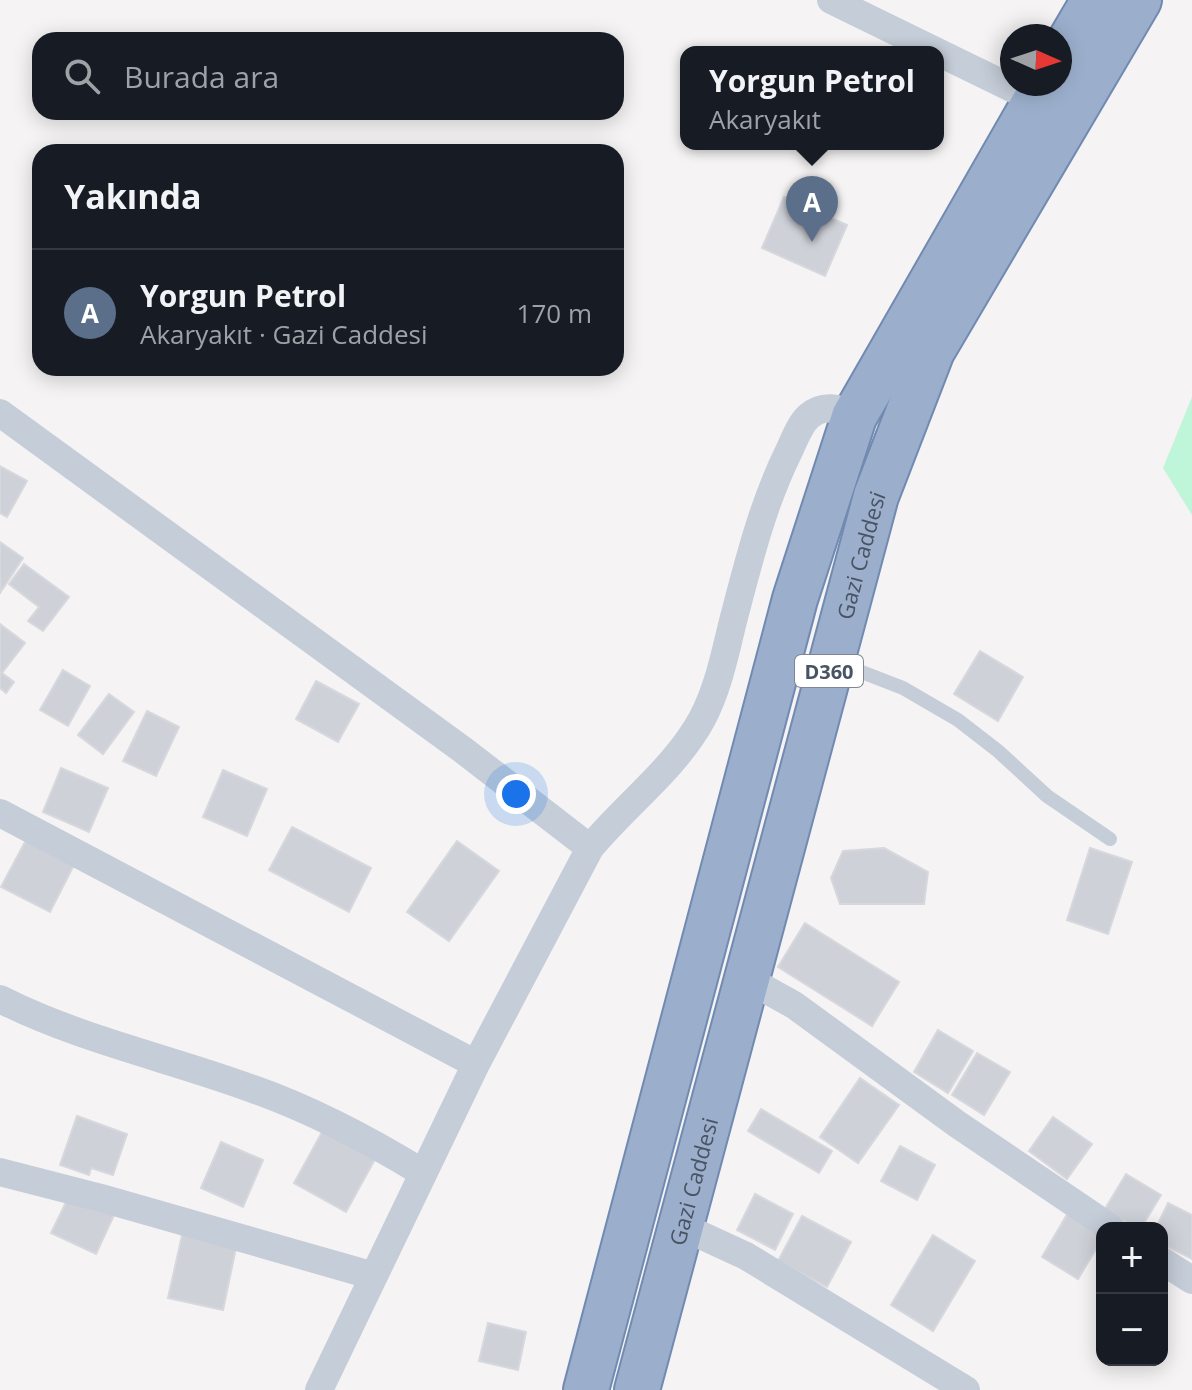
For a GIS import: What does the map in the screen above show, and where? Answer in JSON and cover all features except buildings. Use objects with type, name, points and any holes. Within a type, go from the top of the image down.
[{"type":"highway","points":[[1072,38],[1094,0]]},
{"type":"highway","name":"Gazi Caddesi","points":[[637,1390],[876,496],[932,351],[1139,0]]},
{"type":"highway","name":"D360","points":[[586,1390],[795,599],[854,417],[1039,96]]},
{"type":"street","points":[[831,0],[936,46]]},
{"type":"street","points":[[944,50],[1000,74]]},
{"type":"street","points":[[319,1390],[476,1064],[590,848],[676,758],[704,716],[721,671],[756,535],[780,471],[803,422],[825,408],[836,408],[854,417]]},
{"type":"street","points":[[0,413],[326,649],[590,848]]},
{"type":"street","points":[[0,813],[476,1064]]},
{"type":"street","points":[[747,979],[794,1005],[957,1124],[1102,1222]]},
{"type":"street","points":[[0,999],[83,1035],[289,1102],[375,1144],[423,1173]]},
{"type":"street","points":[[0,1172],[374,1276]]},
{"type":"street","points":[[681,1226],[746,1256],[966,1390]]},
{"type":"street","points":[[1168,1265],[1192,1280]]},
{"type":"lane","points":[[832,660],[903,688],[958,720],[998,751],[1047,796],[1110,839]]},
{"type":"green space","points":[[1192,397],[1192,515],[1163,468]]},
{"type":"place","name":"Yorgun Petrol","points":[[812,242]]}]
